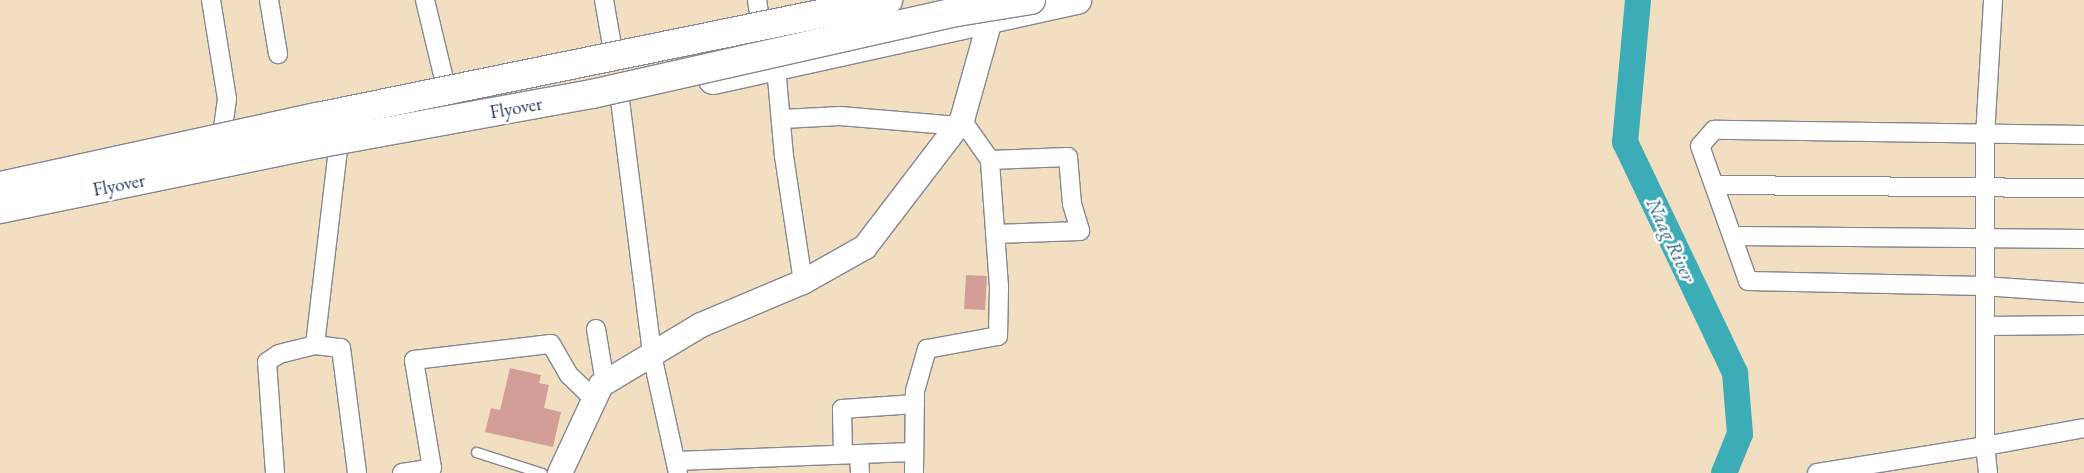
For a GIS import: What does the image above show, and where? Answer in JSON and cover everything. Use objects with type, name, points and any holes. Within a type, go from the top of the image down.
[{"type":"highway","points":[[0,177],[222,134],[291,112],[613,52],[759,10],[788,13],[857,0]]},
{"type":"highway","name":"Flyover","points":[[0,186],[307,119],[888,0]]},
{"type":"highway","name":"Flyover","points":[[0,208],[322,143],[592,94],[957,12],[1031,0]]},
{"type":"highway","points":[[0,220],[169,182],[338,149],[450,128],[620,100],[787,64],[985,9],[1077,0]]},
{"type":"highway","points":[[787,64],[788,13]]},
{"type":"highway","points":[[445,83],[450,128]]},
{"type":"street","points":[[211,0],[227,99],[222,134]]},
{"type":"street","points":[[269,0],[278,54]]},
{"type":"street","points":[[425,0],[445,83]]},
{"type":"street","points":[[604,0],[613,52]]},
{"type":"street","points":[[1988,473],[1985,446],[1985,136],[1993,0]]},
{"type":"street","points":[[560,473],[596,401],[601,385],[701,325],[803,282],[865,247],[960,123],[985,9]]},
{"type":"street","points":[[787,64],[783,119],[784,156],[803,282]]},
{"type":"street","points":[[620,100],[652,355],[677,467],[851,454],[912,452]]},
{"type":"street","points":[[783,119],[840,116],[960,123],[990,160],[999,287],[998,336],[927,349],[915,391],[912,452],[914,473]]},
{"type":"street","points":[[2084,135],[1985,136],[1714,130],[1700,146],[1716,185],[1748,281],[1984,286],[2084,293]]},
{"type":"street","points":[[315,345],[338,149]]},
{"type":"street","points":[[990,160],[1068,157],[1072,204],[1080,231],[995,234]]},
{"type":"street","points":[[1716,185],[2084,188]]},
{"type":"street","points":[[1734,236],[1984,236],[2084,239]]},
{"type":"street","points":[[1985,326],[2084,325]]},
{"type":"street","points":[[596,329],[603,371],[612,378]]},
{"type":"street","points":[[402,473],[433,470],[414,360],[551,344],[569,375],[596,401]]},
{"type":"street","points":[[274,473],[267,362],[279,354],[315,345],[341,348],[357,473]]},
{"type":"street","points":[[860,473],[851,454],[842,409],[915,404]]},
{"type":"street","points":[[1817,473],[1896,467],[1985,446],[2084,428]]},
{"type":"lane","points":[[476,452],[542,473]]},
{"type":"building","points":[[966,275],[987,276],[985,310],[964,309]]},
{"type":"building","points":[[510,368],[541,375],[539,383],[549,385],[544,408],[561,412],[553,447],[485,432],[491,408],[500,410]]},
{"type":"waterway","name":"Naag River","points":[[1638,0],[1625,142],[1735,373],[1740,434],[1724,473]]}]
